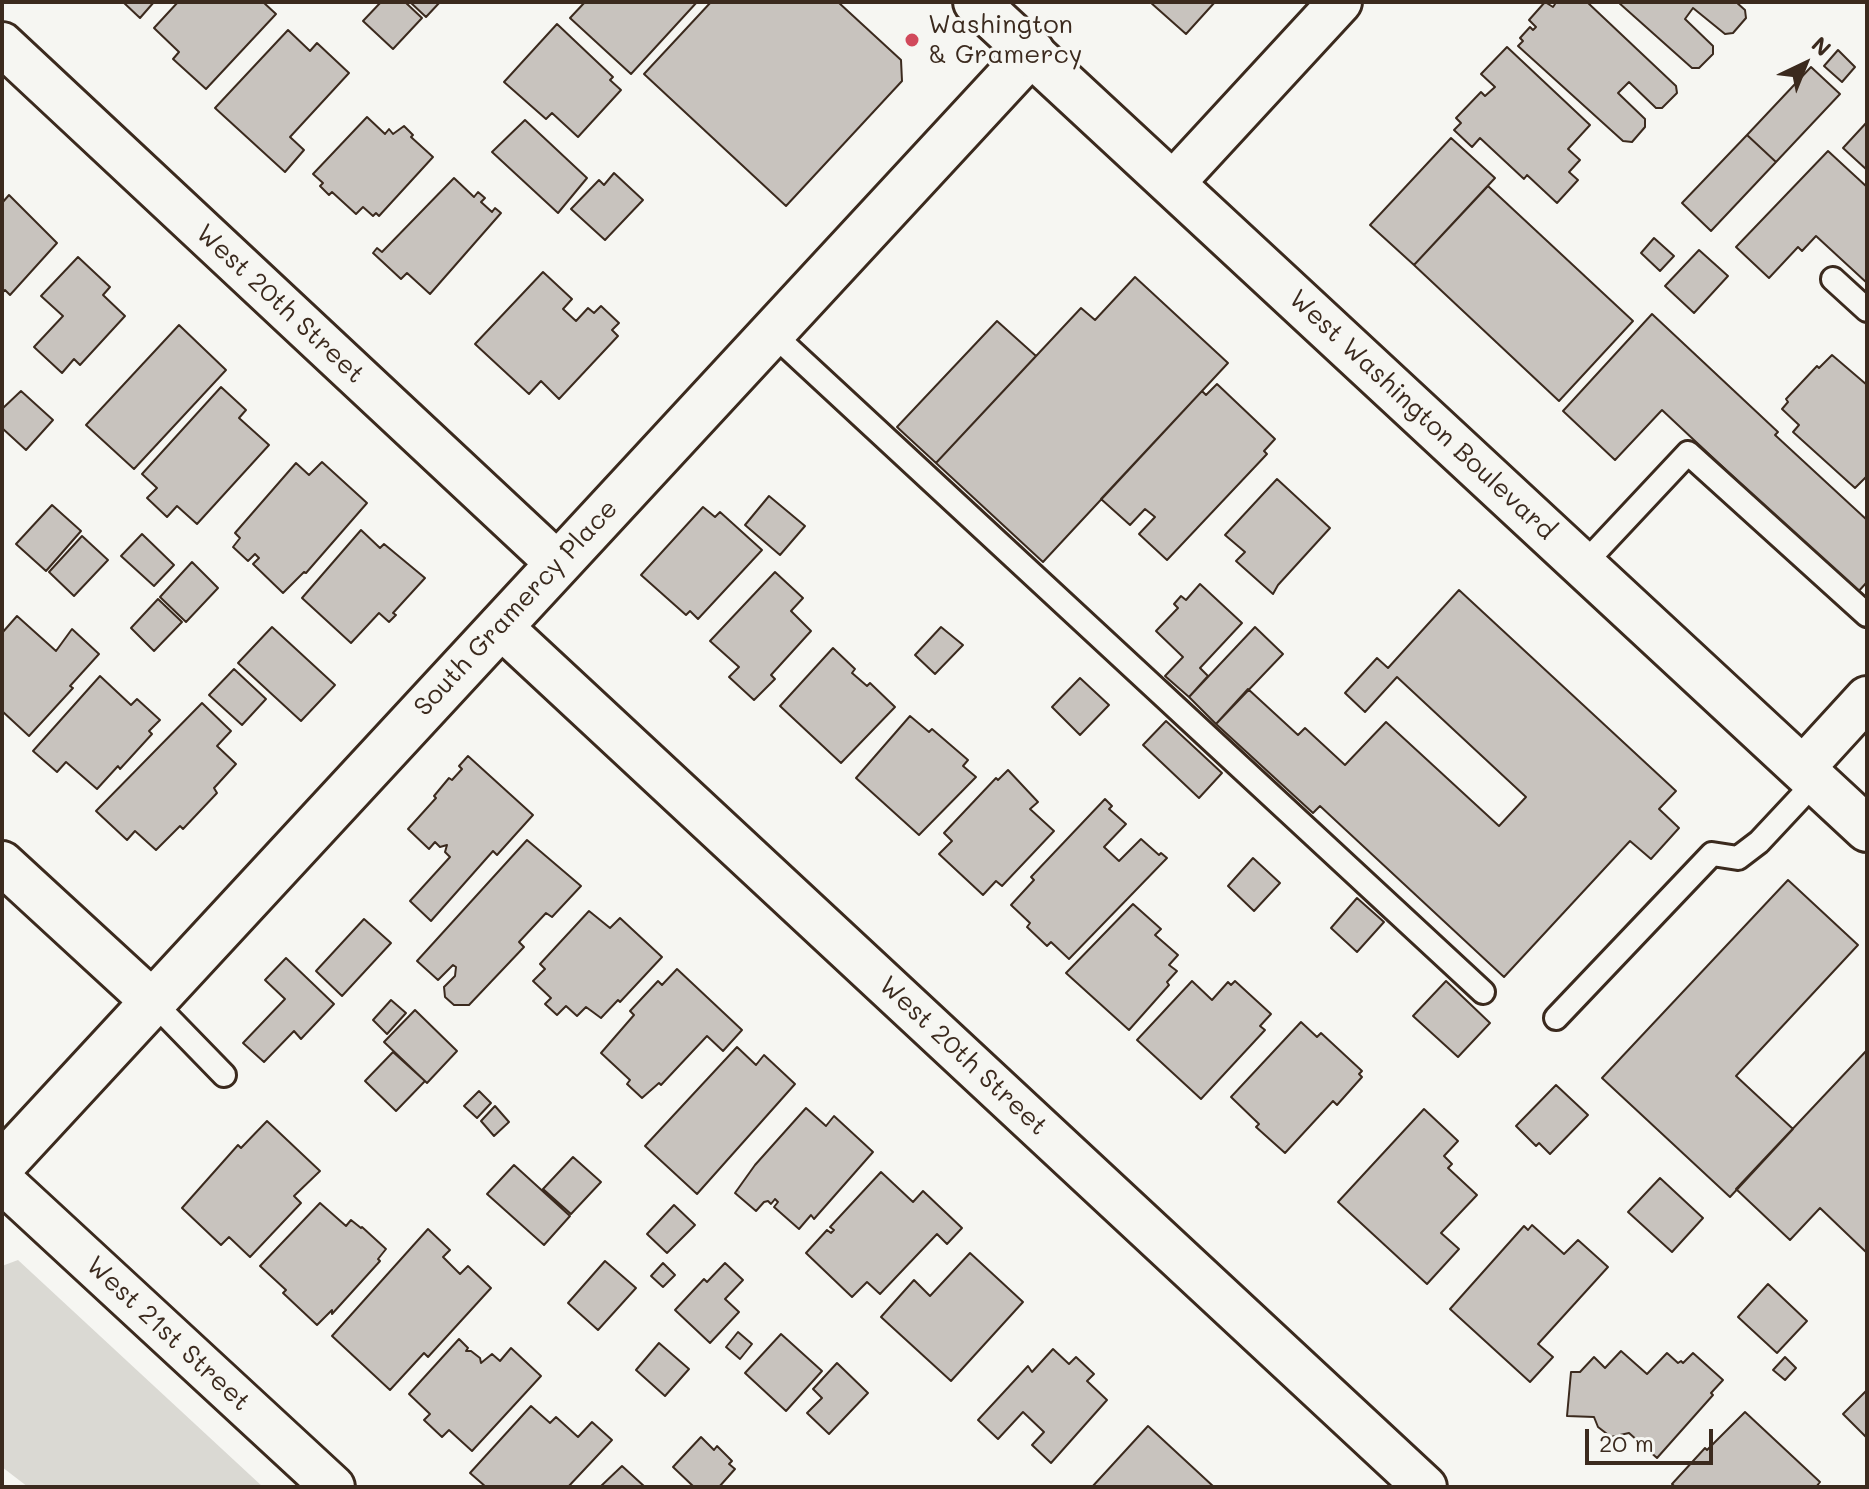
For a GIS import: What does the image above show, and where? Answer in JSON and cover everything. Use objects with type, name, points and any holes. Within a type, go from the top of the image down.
[{"type":"street","name":"West Washington Boulevard","points":[[976,2],[1867,829]]},
{"type":"street","points":[[1172,184],[1340,2]]},
{"type":"street","name":"West 20th Street","points":[[2,44],[557,563]]},
{"type":"street","name":"South Gramercy Place","points":[[2,1165],[1032,52]]},
{"type":"street","name":"West 20th Street","points":[[500,626],[1425,1487]]},
{"type":"street","points":[[1809,775],[1867,698]]},
{"type":"street","points":[[2,863],[153,1002]]},
{"type":"street","name":"West 21st Street","points":[[2,1181],[333,1487]]},
{"type":"lane","points":[[1833,279],[1867,310]]},
{"type":"lane","points":[[772,333],[1483,992]]},
{"type":"lane","points":[[1583,565],[1688,453],[1867,615]]},
{"type":"lane","points":[[1556,1018],[1712,854],[1738,858],[1759,842],[1809,775]]},
{"type":"lane","points":[[153,1002],[224,1075]]},
{"type":"shaded area","points":[[18,1260],[263,1487],[28,1487],[2,1467],[2,1266]]},
{"type":"building","points":[[123,2],[154,2],[140,18]]},
{"type":"building","points":[[178,2],[263,2],[276,14],[206,89],[173,59],[179,52],[154,28]]},
{"type":"building","points":[[381,2],[405,2],[422,18],[393,49],[363,21]]},
{"type":"building","points":[[410,2],[440,2],[426,17]]},
{"type":"building","points":[[585,2],[697,2],[631,74],[570,18]]},
{"type":"building","points":[[711,2],[838,2],[901,60],[902,81],[786,206],[644,74]]},
{"type":"building","points":[[1150,2],[1215,2],[1186,34]]},
{"type":"building","points":[[1545,2],[1553,7],[1553,2],[1587,2],[1676,86],[1677,93],[1662,108],[1656,108],[1629,82],[1618,93],[1645,119],[1645,127],[1632,142],[1623,141],[1518,46],[1523,41],[1520,38],[1530,27],[1533,30],[1536,27],[1529,20]]},
{"type":"building","points":[[1618,2],[1736,2],[1745,10],[1746,18],[1733,33],[1725,34],[1693,8],[1685,19],[1713,46],[1713,54],[1699,68],[1692,68]]},
{"type":"building","points":[[557,24],[613,77],[610,80],[621,90],[578,137],[552,113],[546,119],[504,82]]},
{"type":"building","points":[[288,30],[310,51],[317,43],[349,73],[290,137],[304,150],[285,172],[215,108]]},
{"type":"building","points":[[1507,47],[1590,125],[1568,149],[1580,160],[1569,172],[1578,180],[1557,203],[1527,175],[1524,179],[1480,138],[1472,147],[1454,130],[1461,123],[1456,118],[1481,92],[1485,96],[1495,87],[1481,74]]},
{"type":"building","points":[[1838,50],[1855,67],[1842,82],[1824,66]]},
{"type":"building","points":[[1811,67],[1840,94],[1776,162],[1747,135]]},
{"type":"building","points":[[367,117],[385,134],[389,129],[393,134],[404,126],[413,135],[411,137],[433,157],[379,216],[376,213],[373,216],[363,207],[356,214],[332,192],[329,195],[320,186],[323,183],[313,174]]},
{"type":"building","points":[[525,120],[587,178],[558,213],[492,152]]},
{"type":"building","points":[[1867,122],[1867,170],[1843,148]]},
{"type":"building","points":[[1747,135],[1776,162],[1711,231],[1682,203]]},
{"type":"building","points":[[1451,138],[1495,178],[1414,265],[1370,225]]},
{"type":"building","points":[[1828,151],[1867,187],[1867,283],[1816,236],[1802,251],[1798,247],[1769,278],[1736,247]]},
{"type":"building","points":[[614,173],[643,200],[605,240],[571,209],[599,180],[604,185]]},
{"type":"building","points":[[454,178],[474,197],[478,192],[485,198],[481,202],[492,212],[495,208],[501,213],[430,294],[407,273],[401,279],[373,253],[377,248],[382,252]]},
{"type":"building","points":[[1488,186],[1633,321],[1559,401],[1414,265]]},
{"type":"building","points":[[9,195],[57,243],[10,295],[5,290],[2,293],[2,203]]},
{"type":"building","points":[[1654,238],[1674,256],[1660,271],[1641,253]]},
{"type":"building","points":[[1699,250],[1728,276],[1694,313],[1665,286]]},
{"type":"building","points":[[78,257],[110,287],[103,295],[125,316],[80,365],[74,359],[62,373],[34,347],[63,316],[41,296]]},
{"type":"building","points":[[543,272],[572,299],[563,309],[576,321],[588,308],[594,313],[601,306],[619,323],[612,330],[618,336],[559,399],[541,381],[529,394],[475,344]]},
{"type":"building","points":[[1135,277],[1228,363],[1043,562],[936,463],[1081,308],[1095,320]]},
{"type":"building","points":[[1652,314],[1867,520],[1867,582],[1857,593],[1662,410],[1615,460],[1563,411]]},
{"type":"building","points":[[997,321],[1036,356],[936,463],[897,427]]},
{"type":"building","points":[[179,325],[226,370],[134,469],[86,425]]},
{"type":"building","points":[[1832,355],[1867,385],[1867,476],[1855,488],[1793,432],[1799,425],[1782,409],[1788,402],[1786,399],[1817,366],[1819,368]]},
{"type":"building","points":[[1217,384],[1275,439],[1264,451],[1267,454],[1167,560],[1139,534],[1155,517],[1145,509],[1130,525],[1101,499],[1202,391],[1206,395]]},
{"type":"building","points":[[221,387],[246,410],[239,418],[269,445],[197,524],[177,506],[167,517],[147,498],[157,488],[142,474]]},
{"type":"building","points":[[21,391],[53,420],[26,450],[2,428],[2,409]]},
{"type":"building","points":[[322,462],[367,503],[306,573],[283,593],[253,564],[259,558],[255,554],[248,561],[233,547],[240,538],[235,533],[296,463],[309,475]]},
{"type":"building","points":[[1277,479],[1330,528],[1273,594],[1236,561],[1245,552],[1225,535]]},
{"type":"building","points":[[769,496],[805,526],[780,555],[745,525]]},
{"type":"building","points":[[52,505],[81,531],[46,571],[16,544]]},
{"type":"building","points":[[703,507],[715,517],[720,512],[762,550],[698,619],[690,611],[686,615],[641,575]]},
{"type":"building","points":[[361,530],[380,548],[384,544],[425,578],[393,613],[396,615],[389,622],[379,613],[351,643],[302,598]]},
{"type":"building","points":[[142,534],[174,565],[154,586],[121,556]]},
{"type":"building","points":[[82,536],[108,560],[74,596],[49,572]]},
{"type":"building","points":[[192,562],[218,588],[186,622],[160,597]]},
{"type":"building","points":[[775,572],[803,598],[791,611],[811,631],[771,675],[775,679],[754,700],[729,677],[739,667],[710,641]]},
{"type":"building","points":[[1200,584],[1242,623],[1200,668],[1208,676],[1189,697],[1165,676],[1183,657],[1156,631],[1178,608],[1174,604],[1181,596],[1186,600]]},
{"type":"building","points":[[1459,590],[1676,791],[1659,809],[1679,828],[1651,859],[1630,841],[1504,977],[1320,806],[1313,813],[1216,724],[1248,689],[1298,735],[1305,728],[1345,765],[1386,722],[1499,826],[1526,797],[1397,677],[1365,712],[1345,693],[1377,658],[1388,668]]},
{"type":"building","points":[[158,599],[182,622],[154,651],[131,628]]},
{"type":"building","points":[[17,616],[56,651],[72,629],[99,654],[29,736],[2,711],[2,633]]},
{"type":"building","points":[[272,627],[335,685],[301,721],[238,663]]},
{"type":"building","points":[[941,627],[963,645],[935,674],[915,655]]},
{"type":"building","points":[[1255,627],[1283,654],[1216,724],[1189,697]]},
{"type":"building","points":[[833,648],[855,669],[852,673],[867,686],[870,683],[895,707],[841,763],[780,706]]},
{"type":"building","points":[[234,669],[266,699],[242,725],[209,695]]},
{"type":"building","points":[[100,676],[131,705],[137,699],[160,720],[149,731],[152,734],[97,789],[66,762],[57,772],[33,751]]},
{"type":"building","points":[[1080,678],[1109,705],[1080,735],[1052,707]]},
{"type":"building","points":[[202,703],[231,731],[217,746],[236,764],[214,788],[217,793],[183,829],[180,826],[156,850],[135,831],[127,840],[96,811]]},
{"type":"building","points":[[910,716],[929,732],[932,729],[968,760],[963,766],[976,777],[919,835],[856,778]]},
{"type":"building","points":[[1166,721],[1222,773],[1199,798],[1143,745]]},
{"type":"building","points":[[468,756],[533,815],[497,855],[493,851],[431,921],[410,901],[450,857],[445,852],[447,845],[440,847],[435,842],[429,849],[408,829],[449,778],[452,780],[462,769],[459,766]]},
{"type":"building","points":[[1008,770],[1038,802],[1030,809],[1054,831],[1002,886],[996,881],[983,895],[939,854],[952,841],[944,833],[996,778],[998,780]]},
{"type":"building","points":[[1105,799],[1112,806],[1109,809],[1126,824],[1104,847],[1119,861],[1141,839],[1167,858],[1069,959],[1051,942],[1047,946],[1027,927],[1030,923],[1011,905],[1034,880],[1031,877]]},
{"type":"building","points":[[527,840],[581,886],[552,917],[546,913],[519,942],[524,947],[469,1005],[454,1005],[445,997],[444,987],[455,976],[456,967],[453,965],[438,980],[417,961]]},
{"type":"building","points":[[1253,858],[1280,883],[1254,911],[1228,886]]},
{"type":"building","points":[[1788,880],[1858,945],[1736,1076],[1793,1129],[1730,1197],[1602,1078]]},
{"type":"building","points":[[1357,898],[1384,922],[1357,952],[1331,928]]},
{"type":"building","points":[[1133,904],[1161,929],[1155,935],[1178,955],[1169,965],[1177,971],[1167,982],[1169,985],[1129,1030],[1066,973]]},
{"type":"building","points":[[589,911],[610,928],[620,918],[662,957],[601,1018],[586,1007],[577,1016],[566,1006],[557,1015],[545,1004],[551,998],[533,981],[545,969],[540,964]]},
{"type":"building","points":[[364,919],[391,943],[342,996],[316,971]]},
{"type":"building","points":[[286,958],[334,1004],[301,1039],[294,1031],[264,1062],[243,1043],[285,999],[265,980]]},
{"type":"building","points":[[677,969],[742,1030],[723,1051],[707,1036],[661,1085],[659,1083],[642,1098],[627,1084],[630,1080],[601,1053],[634,1015],[630,1011],[658,981],[662,985]]},
{"type":"building","points":[[1192,981],[1212,1000],[1228,982],[1231,985],[1235,981],[1271,1014],[1260,1026],[1265,1030],[1201,1099],[1137,1040]]},
{"type":"building","points":[[1446,981],[1490,1023],[1458,1057],[1413,1016]]},
{"type":"building","points":[[391,1000],[406,1013],[387,1034],[373,1020]]},
{"type":"building","points":[[415,1010],[457,1051],[427,1083],[384,1042]]},
{"type":"building","points":[[1301,1022],[1317,1037],[1321,1033],[1362,1071],[1359,1074],[1362,1077],[1337,1105],[1333,1101],[1285,1153],[1256,1127],[1259,1124],[1231,1097]]},
{"type":"building","points":[[737,1047],[756,1065],[764,1055],[795,1084],[697,1194],[645,1146]]},
{"type":"building","points":[[1867,1050],[1867,1253],[1820,1208],[1790,1240],[1736,1189]]},
{"type":"building","points":[[393,1052],[425,1081],[396,1111],[365,1081]]},
{"type":"building","points":[[1556,1085],[1588,1115],[1550,1154],[1539,1143],[1536,1146],[1516,1126]]},
{"type":"building","points":[[479,1091],[491,1103],[477,1118],[464,1106]]},
{"type":"building","points":[[495,1106],[509,1122],[494,1136],[481,1121]]},
{"type":"building","points":[[806,1108],[826,1126],[834,1116],[873,1152],[814,1219],[811,1215],[799,1229],[774,1207],[778,1202],[775,1199],[771,1204],[764,1202],[756,1211],[735,1193],[755,1165]]},
{"type":"building","points":[[1424,1109],[1458,1141],[1444,1156],[1452,1164],[1448,1168],[1477,1195],[1441,1233],[1459,1249],[1427,1284],[1338,1202]]},
{"type":"building","points":[[267,1121],[320,1171],[294,1196],[301,1203],[250,1257],[229,1237],[221,1245],[182,1208],[238,1145],[241,1148]]},
{"type":"building","points":[[573,1157],[601,1182],[571,1214],[543,1189]]},
{"type":"building","points":[[514,1165],[570,1216],[544,1245],[487,1194]]},
{"type":"building","points":[[881,1172],[913,1202],[923,1191],[962,1228],[947,1244],[937,1234],[880,1294],[867,1282],[852,1297],[806,1253],[827,1230],[831,1233],[834,1230],[830,1227]]},
{"type":"building","points":[[1660,1178],[1703,1218],[1672,1252],[1628,1212]]},
{"type":"building","points":[[320,1203],[346,1226],[351,1220],[362,1227],[386,1249],[378,1259],[380,1261],[332,1314],[332,1310],[317,1325],[260,1266]]},
{"type":"building","points":[[674,1205],[695,1225],[667,1253],[647,1234]]},
{"type":"building","points":[[1532,1225],[1564,1254],[1578,1240],[1608,1267],[1538,1344],[1553,1357],[1530,1382],[1450,1309],[1524,1226],[1528,1230]]},
{"type":"building","points":[[428,1229],[450,1250],[443,1257],[460,1274],[468,1266],[491,1288],[428,1357],[424,1353],[390,1390],[332,1336]]},
{"type":"building","points":[[970,1253],[1023,1302],[951,1381],[881,1317],[914,1280],[930,1296]]},
{"type":"building","points":[[605,1261],[636,1288],[598,1330],[568,1303]]},
{"type":"building","points":[[663,1263],[675,1275],[663,1287],[651,1276]]},
{"type":"building","points":[[725,1263],[743,1280],[725,1299],[739,1312],[710,1343],[675,1310],[704,1279],[707,1282]]},
{"type":"building","points":[[1768,1284],[1807,1321],[1777,1353],[1738,1317]]},
{"type":"building","points":[[738,1332],[752,1344],[740,1359],[726,1347]]},
{"type":"building","points":[[781,1334],[822,1371],[786,1411],[745,1373]]},
{"type":"building","points":[[459,1339],[468,1348],[466,1351],[480,1358],[481,1363],[492,1354],[500,1361],[511,1348],[541,1376],[472,1451],[449,1430],[442,1437],[424,1420],[430,1414],[409,1394]]},
{"type":"building","points":[[659,1343],[689,1369],[665,1396],[636,1370]]},
{"type":"building","points":[[1053,1349],[1069,1364],[1076,1357],[1094,1374],[1087,1381],[1107,1400],[1051,1463],[1032,1445],[1044,1432],[1023,1412],[998,1439],[978,1420],[1028,1366],[1032,1372]]},
{"type":"building","points":[[1621,1351],[1647,1374],[1667,1353],[1678,1363],[1683,1363],[1693,1353],[1723,1380],[1657,1458],[1629,1433],[1611,1437],[1598,1427],[1594,1417],[1567,1416],[1571,1372],[1580,1372],[1594,1357],[1605,1368]]},
{"type":"building","points":[[1785,1357],[1796,1368],[1785,1380],[1773,1370]]},
{"type":"building","points":[[837,1363],[868,1393],[829,1434],[807,1413],[822,1398],[813,1389]]},
{"type":"building","points":[[1867,1390],[1867,1438],[1843,1414]]},
{"type":"building","points":[[531,1406],[550,1423],[556,1417],[578,1437],[592,1422],[612,1440],[568,1487],[486,1487],[470,1473]]},
{"type":"building","points":[[1745,1412],[1820,1482],[1816,1487],[1675,1487],[1672,1484],[1705,1448],[1707,1450]]},
{"type":"building","points":[[1148,1426],[1214,1487],[1092,1487]]},
{"type":"building","points":[[701,1437],[714,1450],[717,1446],[732,1461],[729,1464],[735,1469],[719,1487],[694,1487],[673,1467]]},
{"type":"building","points":[[622,1466],[645,1487],[600,1487]]},
{"type":"place","name":"Washington & Gramercy","points":[[912,40]]}]
